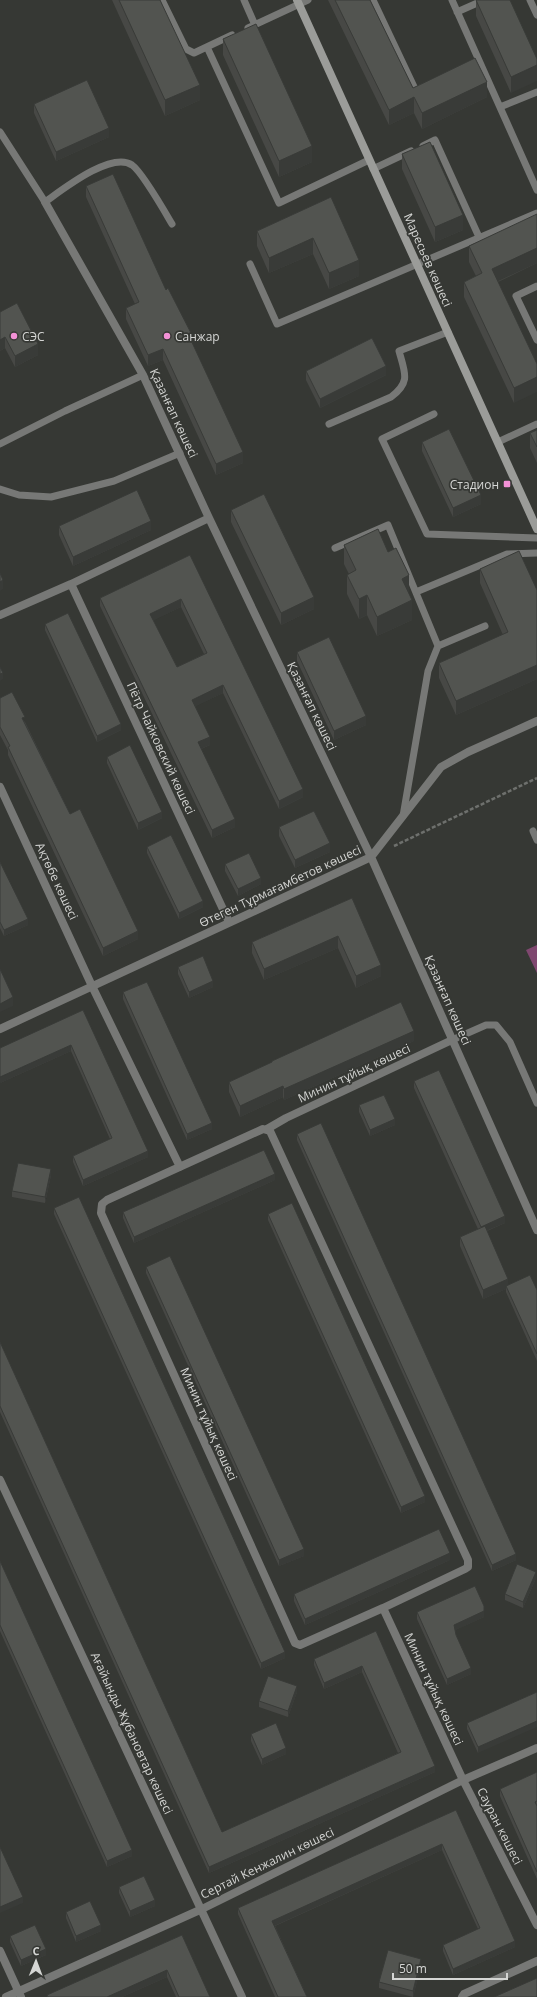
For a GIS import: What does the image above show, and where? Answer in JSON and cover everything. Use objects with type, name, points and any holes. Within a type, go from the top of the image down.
[{"type":"main road","name":"Маресьев көшесі","points":[[298,2],[537,529]]},
{"type":"street","name":"Қазанғап көшесі","points":[[44,202],[143,375],[180,453],[208,518],[371,857],[537,1230]]},
{"type":"street","points":[[0,615],[70,584],[208,518]]},
{"type":"street","name":"Пётр Чайковский көшесі","points":[[70,584],[230,922]]},
{"type":"street","name":"Өтеген Тұрмағамбетов көшесі","points":[[0,1029],[371,857],[441,767],[468,752],[537,721]]},
{"type":"street","name":"Ақтөбе көшесі","points":[[0,787],[92,986]]},
{"type":"street","points":[[92,986],[180,1167]]},
{"type":"street","name":"Минин тұйық көшесі","points":[[267,1129],[270,1131],[468,1560],[468,1567],[465,1569],[300,1645],[295,1642],[101,1214],[102,1204],[107,1200],[267,1129],[292,1114],[452,1040]]},
{"type":"street","name":"Ағайынды Жұбановтар көшесі","points":[[0,1480],[242,1997]]},
{"type":"street","name":"Минин тұйық көшесі","points":[[383,1608],[464,1780]]},
{"type":"street","name":"Сертай Кенжалин көшесі","points":[[6,1997],[20,1994],[202,1909],[464,1780],[537,1748]]},
{"type":"street","name":"Сауран көшесі","points":[[464,1780],[537,1925]]},
{"type":"street","points":[[0,1951],[20,1994]]},
{"type":"street","points":[[462,1997],[464,1994],[537,1961]]},
{"type":"lane","points":[[162,0],[186,49],[194,53],[255,25],[298,2],[308,0]]},
{"type":"lane","points":[[244,0],[255,25]]},
{"type":"lane","points":[[373,0],[416,91],[430,84]]},
{"type":"lane","points":[[452,0],[476,63],[500,107],[537,190]]},
{"type":"lane","points":[[457,12],[484,0]]},
{"type":"lane","points":[[530,0],[537,15]]},
{"type":"lane","points":[[207,47],[279,203],[369,160]]},
{"type":"lane","points":[[500,107],[537,92]]},
{"type":"lane","points":[[0,132],[44,202],[86,175],[108,164],[121,161],[132,165],[172,224]]},
{"type":"lane","points":[[373,169],[436,140],[479,237]]},
{"type":"lane","points":[[250,264],[277,324],[537,213]]},
{"type":"lane","points":[[537,286],[516,296],[537,340]]},
{"type":"lane","points":[[329,424],[391,397],[399,391],[405,382],[405,372],[399,351],[448,332]]},
{"type":"lane","points":[[0,444],[65,410],[143,375]]},
{"type":"lane","points":[[434,414],[382,438],[426,534],[537,538]]},
{"type":"lane","points":[[498,442],[537,424]]},
{"type":"lane","points":[[0,489],[19,495],[51,497],[114,481],[180,453]]},
{"type":"lane","points":[[335,548],[388,525],[438,646],[428,671],[403,817]]},
{"type":"lane","points":[[416,592],[507,554],[537,553]]},
{"type":"lane","points":[[438,646],[485,626]]},
{"type":"lane","points":[[533,831],[537,840]]},
{"type":"lane","points":[[452,1040],[486,1025],[496,1025],[510,1042],[537,1103]]},
{"type":"path","points":[[391,848],[537,778]]},
{"type":"shaded area","points":[[537,945],[537,973],[526,950]]},
{"type":"building","points":[[119,0],[160,0],[200,85],[165,100]]},
{"type":"building","points":[[335,0],[370,0],[413,88],[475,58],[487,82],[422,113],[414,97],[389,110]]},
{"type":"building","points":[[476,0],[510,0],[537,59],[537,65],[511,77]]},
{"type":"building","points":[[256,24],[312,146],[279,161],[223,39]]},
{"type":"building","points":[[87,80],[109,128],[56,152],[34,104]]},
{"type":"building","points":[[430,142],[463,215],[435,227],[402,154]]},
{"type":"building","points":[[113,174],[166,290],[168,288],[192,335],[189,336],[243,452],[216,464],[163,349],[148,355],[126,308],[139,302],[86,186]]},
{"type":"building","points":[[331,197],[359,260],[329,273],[313,238],[269,258],[257,231]]},
{"type":"building","points":[[537,214],[537,248],[492,269],[537,364],[537,377],[514,388],[464,282],[482,273],[469,246]]},
{"type":"building","name":"СЭС","points":[[17,303],[38,344],[15,356],[5,337],[0,340],[0,312]]},
{"type":"building","points":[[372,338],[386,366],[320,399],[306,371]]},
{"type":"building","points":[[449,429],[481,495],[453,508],[422,442]]},
{"type":"building","points":[[537,430],[537,447],[530,433]]},
{"type":"building","points":[[137,490],[151,521],[73,557],[59,526]]},
{"type":"building","points":[[264,494],[314,597],[281,613],[231,510]]},
{"type":"building","points":[[378,529],[388,552],[396,548],[409,575],[402,579],[412,600],[377,617],[367,595],[359,599],[347,575],[356,570],[344,545]]},
{"type":"building","points":[[519,551],[537,590],[537,665],[456,701],[439,663],[508,632],[480,569]]},
{"type":"building","points":[[190,555],[303,789],[279,801],[223,685],[192,700],[210,737],[198,742],[235,819],[212,830],[100,598]],"holes":[[[181,599],[207,653],[177,667],[150,614]]]},
{"type":"building","points":[[0,573],[3,580],[0,582]]},
{"type":"building","points":[[68,613],[121,724],[97,736],[45,624]]},
{"type":"building","points":[[329,637],[366,716],[334,731],[297,652]]},
{"type":"building","points":[[0,667],[3,673],[0,674]]},
{"type":"building","points":[[12,692],[25,717],[22,718],[70,814],[80,809],[138,931],[103,948],[0,727],[0,698]]},
{"type":"building","points":[[130,745],[162,812],[138,823],[107,757]]},
{"type":"building","points":[[314,811],[330,843],[295,860],[279,827]]},
{"type":"building","points":[[171,835],[203,901],[179,913],[147,847]]},
{"type":"building","points":[[249,853],[261,878],[238,889],[225,864]]},
{"type":"building","points":[[0,862],[28,919],[4,930],[0,922]]},
{"type":"building","points":[[352,898],[381,965],[356,976],[338,936],[264,969],[252,942]]},
{"type":"building","points":[[203,956],[213,981],[189,992],[178,967]]},
{"type":"building","points":[[0,969],[13,997],[0,1004]]},
{"type":"building","points":[[147,982],[212,1123],[187,1134],[123,992]]},
{"type":"building","points":[[401,1002],[414,1031],[284,1089],[283,1086],[240,1106],[229,1082]]},
{"type":"building","points":[[83,1010],[148,1151],[83,1180],[73,1156],[112,1138],[71,1045],[0,1077],[0,1048]]},
{"type":"building","points":[[439,1070],[505,1216],[481,1227],[414,1081]]},
{"type":"building","points":[[384,1095],[395,1119],[370,1130],[359,1105]]},
{"type":"building","points":[[321,1123],[516,1554],[492,1565],[297,1134]]},
{"type":"building","points":[[264,1150],[275,1174],[134,1237],[123,1212]]},
{"type":"building","points":[[18,1163],[51,1169],[45,1197],[12,1191]]},
{"type":"building","points":[[79,1197],[285,1652],[261,1663],[54,1208]]},
{"type":"building","points":[[292,1203],[425,1496],[401,1507],[268,1214]]},
{"type":"building","points":[[485,1226],[508,1279],[483,1290],[460,1237]]},
{"type":"building","points":[[170,1256],[304,1549],[279,1560],[146,1267]]},
{"type":"building","points":[[530,1275],[537,1290],[537,1354],[506,1286]]},
{"type":"building","points":[[0,1342],[222,1832],[401,1752],[362,1666],[324,1683],[314,1659],[376,1631],[435,1766],[209,1867],[0,1406]]},
{"type":"building","points":[[439,1529],[450,1553],[305,1619],[294,1594]]},
{"type":"building","points":[[0,1561],[132,1850],[107,1861],[0,1625]]},
{"type":"building","points":[[517,1564],[536,1572],[523,1602],[505,1594]]},
{"type":"building","points":[[475,1586],[484,1606],[484,1611],[454,1625],[456,1635],[471,1668],[447,1679],[417,1612]]},
{"type":"building","points":[[268,1676],[297,1686],[288,1711],[259,1701]]},
{"type":"building","points":[[537,1692],[537,1721],[478,1747],[467,1723]]},
{"type":"building","points":[[276,1723],[286,1748],[262,1759],[251,1734]]},
{"type":"building","points":[[537,1772],[537,1801],[535,1802],[537,1806],[537,1872],[500,1789]]},
{"type":"building","points":[[456,1810],[515,1941],[453,1969],[443,1945],[480,1928],[442,1844],[272,1921],[307,1997],[278,1997],[238,1908]]},
{"type":"building","points":[[0,1847],[23,1897],[0,1907]]},
{"type":"building","points":[[144,1876],[155,1900],[130,1911],[119,1887]]},
{"type":"building","points":[[90,1901],[101,1925],[76,1936],[66,1912]]},
{"type":"building","points":[[35,1925],[46,1949],[21,1960],[10,1936]]},
{"type":"building","points":[[182,1935],[210,1997],[179,1997],[167,1970],[107,1997],[48,1997],[47,1995]]},
{"type":"building","points":[[388,1950],[421,1959],[413,1991],[379,1982]]},
{"type":"building","points":[[537,1978],[537,1997],[494,1997]]},
{"type":"place","name":"СЭС","points":[[14,336]]},
{"type":"place","name":"Санжар","points":[[167,336]]},
{"type":"place","name":"Стадион","points":[[507,484]]}]
